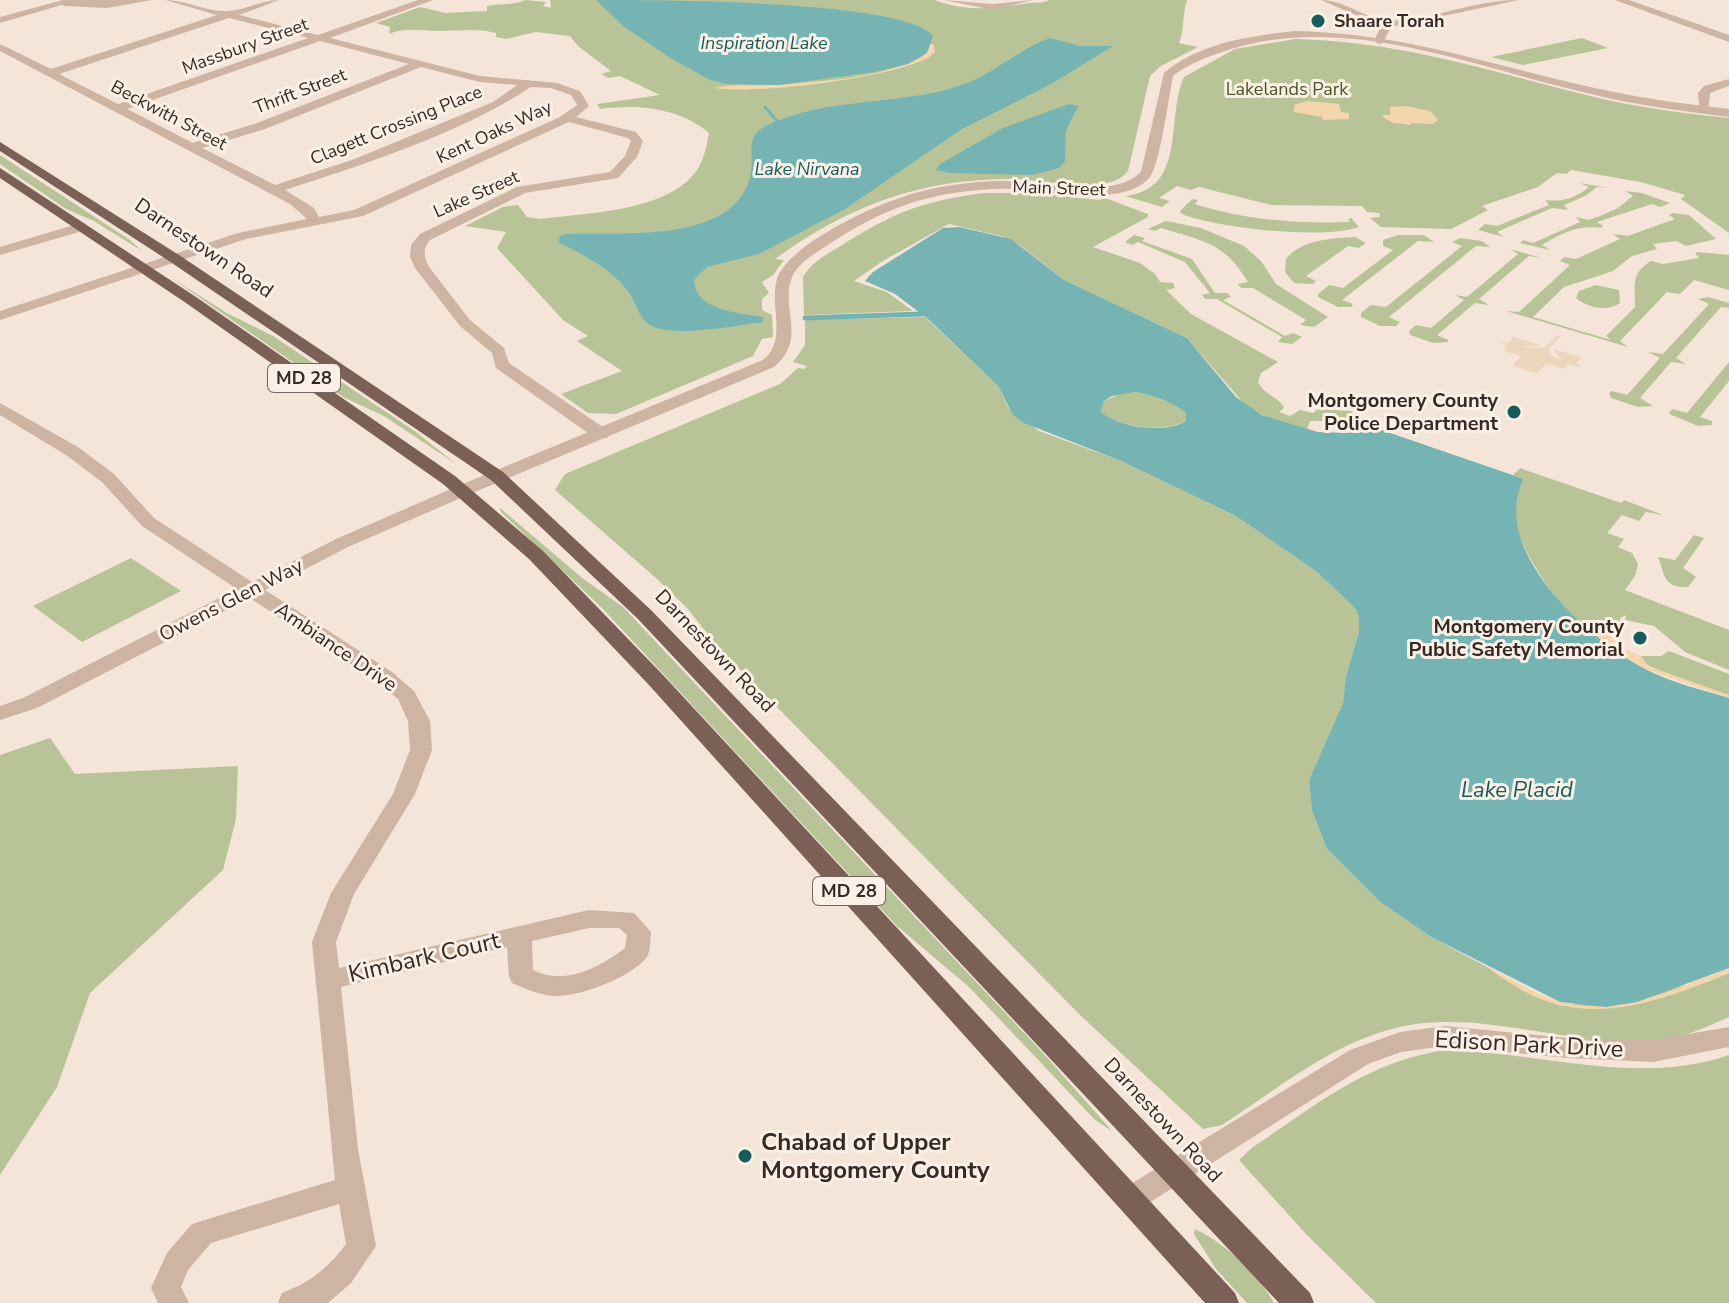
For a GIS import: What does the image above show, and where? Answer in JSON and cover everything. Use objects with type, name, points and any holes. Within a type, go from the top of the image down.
[{"type":"main road","name":"Darnestown Road","points":[[0,146],[174,258],[497,476],[645,615],[1177,1171],[1299,1303]]},
{"type":"main road","name":"MD 28","points":[[0,172],[464,490],[536,555],[598,617],[1224,1303]]},
{"type":"street","points":[[0,17],[64,1],[97,6],[147,0]]},
{"type":"street","name":"Kent Oaks Way","points":[[142,268],[251,234],[375,206],[568,118],[583,106],[576,93],[553,85],[492,81],[170,0]]},
{"type":"street","points":[[50,73],[274,0]]},
{"type":"street","name":"Massbury Street","points":[[118,108],[428,0]]},
{"type":"street","points":[[949,0],[993,7],[1028,0]]},
{"type":"street","points":[[1326,0],[1387,25],[1514,0]]},
{"type":"street","points":[[1474,0],[1487,5]]},
{"type":"street","points":[[1620,0],[1729,39]]},
{"type":"street","points":[[1379,41],[1387,25]]},
{"type":"street","name":"Main Street","points":[[464,490],[774,361],[785,345],[783,286],[787,271],[807,253],[881,209],[922,196],[974,187],[1015,185],[1096,191],[1126,187],[1141,181],[1147,173],[1165,82],[1177,68],[1219,47],[1259,37],[1314,34],[1379,41],[1470,57],[1603,93],[1729,113]]},
{"type":"street","name":"Beckwith Street","points":[[0,47],[306,208],[315,222]]},
{"type":"street","name":"Thrift Street","points":[[191,147],[255,128],[420,64]]},
{"type":"street","points":[[1704,110],[1704,93],[1708,88],[1729,82]]},
{"type":"street","name":"Clagett Crossing Place","points":[[273,190],[371,157],[497,104],[527,84]]},
{"type":"street","name":"Lake Street","points":[[568,118],[632,135],[637,141],[631,157],[609,177],[518,192],[425,237],[418,245],[417,257],[457,314],[499,351],[502,365],[601,434]]},
{"type":"street","points":[[0,251],[81,227]]},
{"type":"street","points":[[0,316],[142,268]]},
{"type":"street","name":"Ambiance Drive","points":[[0,408],[10,424],[108,478],[148,522],[385,677],[407,696],[419,721],[421,750],[404,794],[343,893],[324,942],[351,1188],[361,1246],[341,1277],[302,1301],[293,1303]]},
{"type":"street","name":"Owens Glen Way","points":[[0,713],[30,703],[342,543],[464,490]]},
{"type":"street","name":"Kimbark Court","points":[[328,980],[521,934],[589,919],[625,919],[639,932],[637,952],[621,966],[590,980],[546,986],[521,976],[518,955],[521,934]]},
{"type":"street","name":"Edison Park Drive","points":[[1131,1199],[1359,1057],[1400,1042],[1445,1036],[1568,1048],[1653,1051],[1729,1037]]},
{"type":"street","points":[[174,1303],[166,1288],[177,1262],[202,1233],[351,1188]]},
{"type":"green space","points":[[525,0],[546,2],[543,6],[551,8],[550,0],[934,0],[959,7],[982,8],[1049,0],[1187,0],[1179,43],[1198,47],[1161,66],[1150,76],[1128,171],[1119,179],[1092,185],[1015,179],[949,183],[888,198],[859,210],[775,259],[784,260],[773,275],[762,282],[769,293],[762,299],[762,310],[772,315],[773,337],[762,339],[753,356],[616,414],[588,413],[561,394],[622,371],[577,341],[588,336],[563,320],[497,248],[506,232],[465,226],[503,207],[518,205],[527,217],[540,219],[622,208],[663,196],[680,187],[694,174],[704,155],[709,133],[672,113],[629,107],[600,109],[597,104],[660,95],[620,76],[608,78],[601,74],[611,71],[578,46],[570,36],[536,32],[506,39],[496,37],[496,33],[475,30],[408,30],[389,34],[390,27],[376,23],[420,7],[446,13],[487,11],[487,6]]},
{"type":"green space","points":[[1582,38],[1608,48],[1523,65],[1491,57]]},
{"type":"green space","name":"Lakelands Park","points":[[1295,39],[1405,51],[1615,102],[1729,118],[1729,233],[1681,199],[1685,195],[1641,182],[1571,170],[1567,174],[1557,173],[1538,187],[1482,206],[1488,210],[1451,229],[1381,227],[1370,218],[1380,217],[1379,213],[1367,212],[1362,206],[1271,205],[1199,187],[1191,190],[1177,186],[1159,198],[1170,201],[1162,207],[1125,196],[1145,191],[1158,180],[1166,166],[1184,77],[1235,49]]},
{"type":"green space","points":[[0,155],[142,251],[94,221],[66,209],[0,164]]},
{"type":"green space","points":[[1580,183],[1608,188],[1597,187],[1564,205],[1568,210],[1552,208],[1497,232],[1504,237],[1478,230],[1485,224],[1497,226],[1549,205],[1545,200],[1568,199],[1589,187]]},
{"type":"green space","points":[[1625,191],[1642,193],[1670,203],[1660,207],[1652,204],[1597,222],[1603,226],[1601,228],[1577,229],[1563,234],[1542,245],[1550,250],[1520,243],[1523,240],[1533,243],[1580,222],[1576,217],[1588,220],[1618,208],[1633,196]]},
{"type":"green space","points":[[983,193],[1105,198],[1148,214],[1148,217],[1093,247],[1140,263],[1160,282],[1173,283],[1175,288],[1166,290],[1191,314],[1278,362],[1261,373],[1258,382],[1282,404],[1284,408],[1279,412],[1290,416],[1300,410],[1313,413],[1318,409],[1351,411],[1358,418],[1310,421],[1307,429],[1277,421],[1248,408],[1187,338],[1064,280],[1020,245],[1001,236],[949,224],[881,262],[854,281],[887,292],[913,311],[804,315],[803,277],[825,255],[909,210]]},
{"type":"green space","points":[[1192,199],[1198,200],[1195,204],[1252,217],[1330,222],[1350,222],[1348,219],[1351,218],[1359,227],[1343,231],[1297,232],[1220,224],[1182,214],[1180,211]]},
{"type":"green space","points":[[1669,215],[1689,215],[1716,239],[1686,246],[1676,241],[1653,244],[1657,249],[1632,256],[1613,271],[1564,287],[1533,317],[1611,340],[1606,336],[1635,307],[1635,286],[1640,270],[1651,261],[1663,264],[1699,258],[1695,253],[1698,252],[1729,255],[1729,290],[1694,280],[1680,294],[1667,292],[1620,341],[1628,347],[1506,311],[1519,312],[1570,265],[1560,261],[1564,257],[1576,259],[1620,239],[1613,234],[1628,236],[1675,219]]},
{"type":"green space","points":[[1166,221],[1201,228],[1244,246],[1261,261],[1276,284],[1328,317],[1314,327],[1300,325],[1306,320],[1253,288],[1241,288],[1238,284],[1248,282],[1221,251],[1189,236],[1161,228],[1155,231],[1148,229]]},
{"type":"green space","points":[[1134,235],[1145,238],[1142,241],[1192,259],[1215,293],[1227,293],[1231,297],[1223,300],[1285,336],[1293,333],[1302,337],[1292,344],[1278,342],[1282,337],[1217,299],[1205,299],[1202,295],[1210,293],[1185,262],[1138,242],[1132,245],[1125,242]]},
{"type":"green space","points":[[1398,235],[1424,235],[1434,242],[1418,241],[1342,300],[1353,304],[1351,307],[1338,307],[1318,297],[1329,285],[1343,288],[1393,250],[1383,246],[1383,240]]},
{"type":"green space","points":[[1355,237],[1366,243],[1359,248],[1348,246],[1306,276],[1316,281],[1313,284],[1294,283],[1285,272],[1286,259],[1308,244]]},
{"type":"green space","points":[[1460,238],[1482,241],[1490,247],[1476,246],[1389,317],[1400,322],[1396,326],[1380,326],[1361,317],[1361,313],[1371,305],[1386,307],[1462,246],[1452,242]]},
{"type":"green space","points":[[1510,249],[1542,258],[1529,256],[1479,299],[1489,305],[1475,303],[1437,335],[1448,342],[1433,343],[1410,335],[1409,331],[1416,325],[1431,328],[1464,300],[1455,295],[1467,297],[1518,254]]},
{"type":"green space","points":[[170,277],[227,313],[273,336],[416,432],[456,464],[384,416],[343,397]]},
{"type":"green space","points":[[1596,285],[1619,290],[1620,303],[1598,308],[1576,298],[1579,291]]},
{"type":"green space","points":[[1708,297],[1729,303],[1729,308],[1721,307],[1676,358],[1686,364],[1671,362],[1640,398],[1653,406],[1638,407],[1611,398],[1609,393],[1612,391],[1627,395],[1660,358],[1648,352],[1663,354],[1709,304],[1698,299]]},
{"type":"green space","points":[[925,317],[998,386],[1008,407],[1039,431],[1121,461],[1236,516],[1317,572],[1355,608],[1359,617],[1359,632],[1346,676],[1343,703],[1309,780],[1312,811],[1327,849],[1379,901],[1431,937],[1530,994],[1561,1006],[1710,981],[1729,973],[1729,1017],[1682,1036],[1634,1041],[1572,1037],[1479,1023],[1416,1024],[1389,1030],[1338,1050],[1222,1125],[1203,1129],[1080,1015],[718,647],[687,608],[555,490],[565,474],[780,384],[798,368],[804,369],[807,366],[793,362],[805,345],[805,320]]},
{"type":"green space","points":[[1729,362],[1729,381],[1700,417],[1712,421],[1712,425],[1698,426],[1669,414],[1672,409],[1687,413]]},
{"type":"green space","points":[[1135,392],[1175,406],[1186,413],[1186,421],[1166,427],[1142,427],[1119,422],[1101,412],[1104,401],[1122,393]]},
{"type":"green space","points":[[1520,468],[1663,515],[1646,512],[1639,521],[1622,515],[1607,533],[1624,539],[1618,547],[1632,553],[1638,564],[1635,576],[1625,590],[1729,630],[1729,670],[1685,652],[1654,626],[1625,620],[1626,615],[1620,618],[1621,622],[1611,624],[1608,633],[1591,632],[1570,616],[1549,588],[1519,534],[1516,506],[1524,479],[1513,475]]},
{"type":"green space","points":[[499,507],[581,577],[623,607],[1043,1053],[1112,1131],[1095,1120],[969,987],[897,926],[604,610]]},
{"type":"green space","points":[[1694,535],[1704,538],[1683,568],[1696,577],[1688,587],[1669,583],[1658,557],[1675,560]]},
{"type":"green space","points":[[131,558],[181,591],[82,642],[33,606]]},
{"type":"green space","points":[[1669,651],[1729,674],[1729,695],[1687,683],[1643,663],[1641,656],[1661,656]]},
{"type":"green space","points":[[50,738],[75,774],[238,766],[236,819],[223,870],[90,993],[57,1087],[0,1175],[0,755]]},
{"type":"green space","points":[[1439,1051],[1512,1055],[1621,1068],[1693,1064],[1729,1055],[1729,1303],[1376,1303],[1306,1234],[1239,1160],[1253,1147],[1341,1088],[1387,1066]]},
{"type":"green space","points":[[1195,1229],[1240,1260],[1274,1303],[1247,1303],[1216,1269],[1194,1234]]},
{"type":"sand","points":[[929,43],[934,45],[935,52],[928,58],[884,72],[854,78],[790,87],[714,88],[867,75],[922,57]]},
{"type":"sand","points":[[1307,101],[1339,104],[1341,112],[1349,113],[1349,119],[1323,120],[1322,117],[1294,112],[1294,105]]},
{"type":"sand","points":[[1406,106],[1430,111],[1438,120],[1432,124],[1411,125],[1393,123],[1382,115],[1390,115],[1390,107]]},
{"type":"sand","points":[[1589,631],[1608,633],[1618,646],[1641,656],[1648,666],[1729,695],[1729,698],[1645,669]]},
{"type":"sand","points":[[1489,968],[1544,996],[1584,1006],[1626,1003],[1668,992],[1729,968],[1729,973],[1651,1001],[1599,1009],[1546,1001],[1520,989]]},
{"type":"shaded area","points":[[1557,335],[1561,337],[1548,349],[1553,357],[1564,359],[1553,349],[1581,357],[1576,363],[1581,365],[1579,367],[1569,364],[1564,369],[1546,364],[1537,373],[1526,370],[1512,365],[1521,356],[1504,351],[1508,346],[1499,343],[1507,343],[1513,337],[1541,345],[1520,347],[1543,348]]},
{"type":"water","name":"Inspiration Lake","points":[[596,0],[777,4],[830,9],[877,15],[913,24],[933,36],[927,53],[908,64],[875,72],[779,85],[726,84],[710,80],[672,59],[623,26]]},
{"type":"water","name":"Lake Nirvana","points":[[1050,38],[1080,46],[1113,46],[1053,83],[962,129],[845,209],[759,254],[707,267],[694,280],[696,290],[710,304],[731,312],[763,317],[763,322],[686,331],[657,328],[644,320],[628,291],[613,275],[558,242],[560,236],[566,234],[646,233],[702,223],[725,212],[742,195],[751,171],[753,139],[768,125],[814,110],[911,97],[959,86]]},
{"type":"water","points":[[1069,104],[1078,106],[1066,131],[1065,162],[1059,168],[1033,175],[936,170],[940,164],[1003,128]]},
{"type":"water","name":"Lake Placid","points":[[959,227],[1011,239],[1064,280],[1187,338],[1236,397],[1262,415],[1318,432],[1348,433],[1367,425],[1524,479],[1516,506],[1520,535],[1532,563],[1573,616],[1599,638],[1647,670],[1729,698],[1729,968],[1637,1002],[1606,1007],[1560,1002],[1431,937],[1379,901],[1327,849],[1312,811],[1309,780],[1343,703],[1346,676],[1359,632],[1359,617],[1355,608],[1317,572],[1236,516],[1121,461],[1024,423],[1013,415],[998,386],[928,319],[895,294],[865,281],[873,272],[943,228]],"holes":[[[1135,392],[1181,409],[1186,413],[1186,421],[1166,427],[1143,427],[1120,422],[1101,412],[1104,401],[1112,396]]]},
{"type":"waterway","points":[[765,107],[777,121]]},
{"type":"waterway","points":[[805,318],[922,314]]},
{"type":"place","name":"Shaare Torah","points":[[1318,21]]},
{"type":"place","name":"Montgomery County Police Department","points":[[1514,412]]},
{"type":"place","name":"Montgomery County Public Safety Memorial","points":[[1640,638]]},
{"type":"place","name":"Chabad of Upper Montgomery County","points":[[745,1156]]}]
